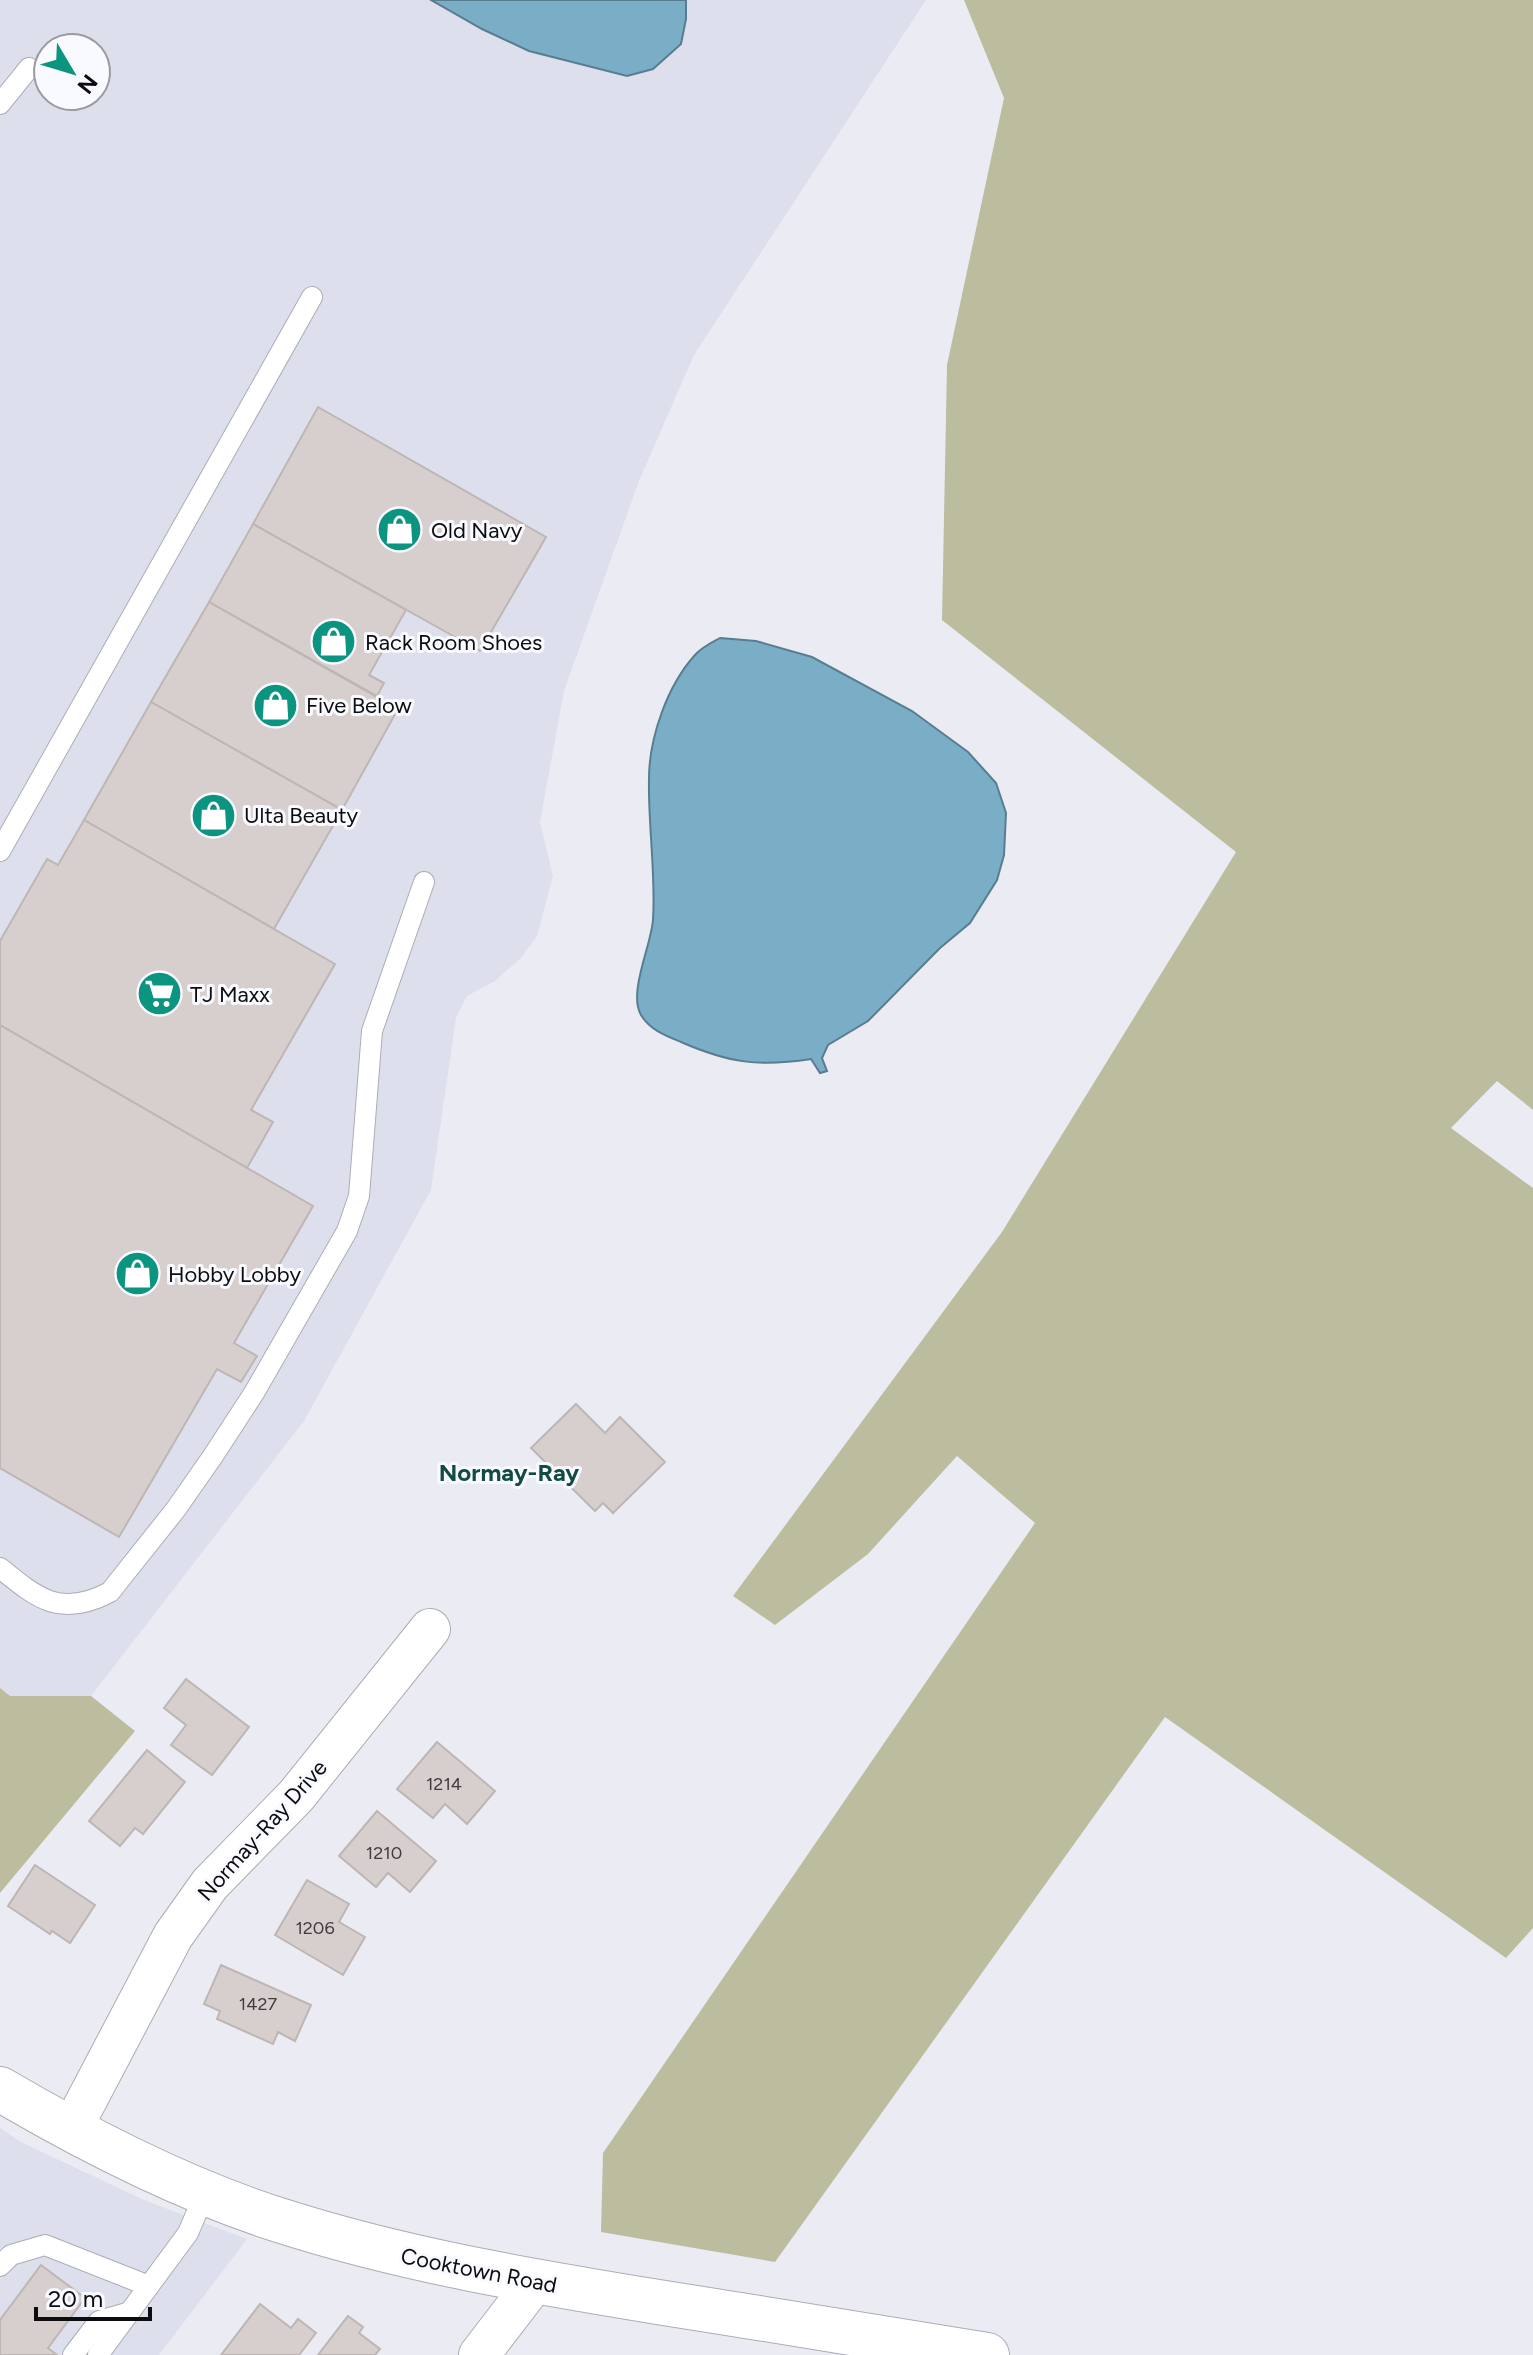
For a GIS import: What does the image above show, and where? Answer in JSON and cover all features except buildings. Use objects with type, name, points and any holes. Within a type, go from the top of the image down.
[{"type":"street","name":"Normay-Ray Drive","points":[[71,2130],[173,1936],[210,1884],[296,1796],[430,1629]]},
{"type":"street","name":"Cooktown Road","points":[[0,2089],[71,2130],[206,2191],[275,2219],[374,2249],[535,2282],[975,2354]]},
{"type":"street","points":[[479,2355],[535,2282]]},
{"type":"lane","points":[[0,104],[29,68]]},
{"type":"lane","points":[[0,851],[312,297]]},
{"type":"lane","points":[[0,1568],[34,1596],[56,1604],[79,1604],[110,1592],[176,1509],[254,1393],[347,1231],[359,1196],[372,1031],[424,882]]},
{"type":"lane","points":[[98,2355],[188,2233],[206,2191]]},
{"type":"lane","points":[[0,2266],[11,2255],[45,2245],[149,2286]]},
{"type":"lane","points":[[73,2355],[99,2321],[130,2312]]},
{"type":"shaded area","points":[[0,0],[926,0],[694,355],[639,481],[564,691],[540,822],[553,876],[537,936],[521,958],[495,981],[467,996],[456,1018],[431,1190],[304,1421],[91,1696],[9,1696],[0,1688]]},
{"type":"shaded area","points":[[0,2128],[21,2142],[144,2200],[247,2239],[159,2355],[0,2355]]},
{"type":"green space","points":[[964,0],[1533,0],[1533,1110],[1497,1081],[1451,1128],[1533,1188],[1533,1928],[1506,1958],[1165,1717],[775,2262],[601,2232],[603,2153],[1035,1523],[957,1456],[868,1554],[775,1625],[733,1596],[1002,1232],[1236,852],[942,620],[947,365],[1004,98]]},
{"type":"green space","points":[[0,1688],[10,1696],[91,1696],[135,1731],[0,1893]]},
{"type":"water","points":[[431,0],[686,0],[686,19],[681,44],[653,69],[627,76],[529,51]]},
{"type":"water","points":[[720,638],[756,641],[812,657],[912,711],[968,752],[996,783],[1006,813],[1004,855],[997,880],[970,923],[940,948],[868,1021],[828,1045],[822,1058],[827,1071],[820,1073],[811,1059],[760,1063],[730,1059],[698,1049],[654,1029],[641,1015],[638,1006],[639,982],[653,920],[649,797],[652,747],[676,682],[698,652]]},
{"type":"place","name":"Old Navy","points":[[400,530]]},
{"type":"place","name":"Rack Room Shoes","points":[[334,642]]},
{"type":"place","name":"Five Below","points":[[275,705]]},
{"type":"place","name":"Ulta Beauty","points":[[213,815]]},
{"type":"place","name":"TJ Maxx","points":[[159,994]]},
{"type":"place","name":"Hobby Lobby","points":[[137,1274]]},
{"type":"district","name":"Normay-Ray","points":[[509,1473]]}]
